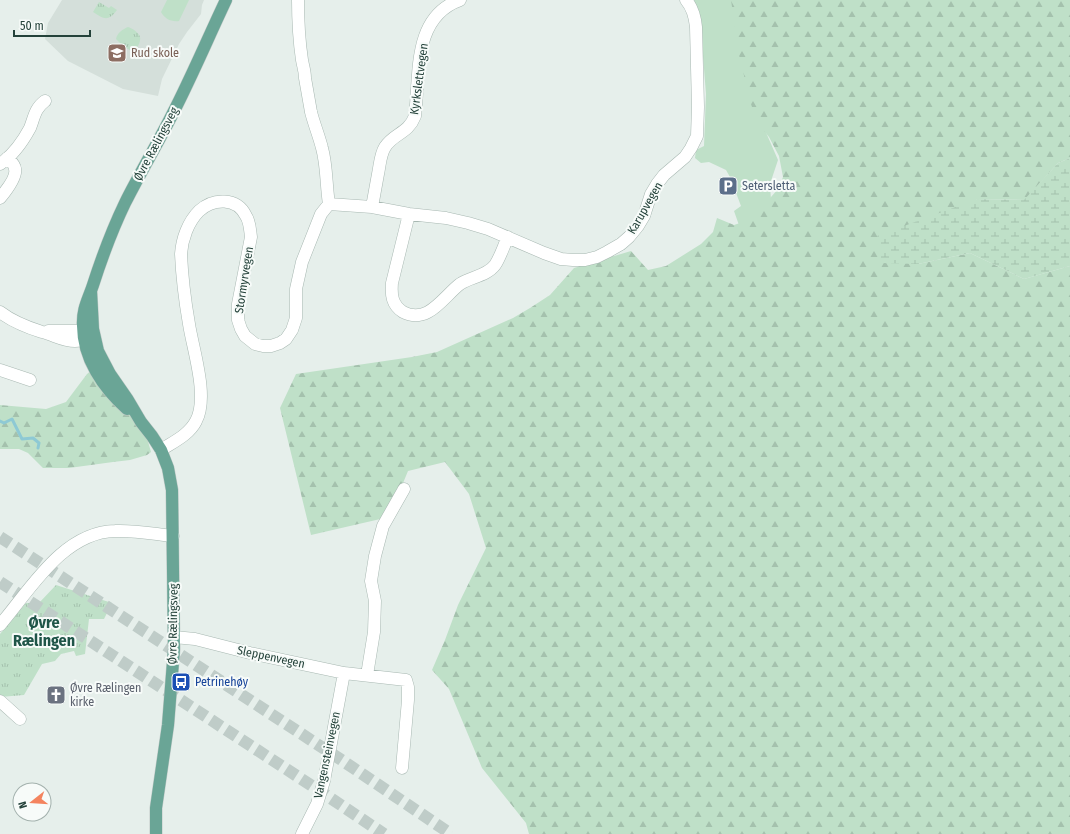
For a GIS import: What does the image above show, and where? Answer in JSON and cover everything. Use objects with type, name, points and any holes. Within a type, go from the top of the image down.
[{"type":"main road","name":"Øvre Rælingsveg","points":[[156,834],[156,808],[169,712],[174,637],[172,484],[161,450],[152,436],[141,422],[123,405],[101,380],[92,364],[87,335],[92,320],[91,291],[109,241],[124,205],[194,70],[226,0]]},
{"type":"street","points":[[298,0],[298,24],[302,60],[311,112],[316,132],[322,146],[329,204]]},
{"type":"street","name":"Kyrkslettvegen","points":[[372,207],[381,155],[385,146],[412,124],[415,116],[420,53],[423,40],[432,22],[442,11],[460,0]]},
{"type":"street","name":"Karupvegen","points":[[329,204],[372,207],[409,214],[446,218],[468,223],[488,229],[561,259],[586,260],[602,255],[621,244],[638,226],[644,216],[651,194],[657,184],[664,175],[685,157],[697,136],[698,107],[696,26],[695,17],[686,0]]},
{"type":"street","points":[[4,161],[22,140],[30,128],[34,114],[38,107],[45,101]]},
{"type":"street","points":[[0,198],[10,184],[15,168],[12,162],[4,161]]},
{"type":"street","name":"Stormyrvegen","points":[[161,450],[178,439],[190,428],[196,420],[200,409],[201,392],[188,323],[181,254],[186,231],[192,220],[207,205],[224,201],[233,203],[241,208],[247,216],[251,237],[238,304],[238,320],[245,336],[255,344],[271,346],[286,339],[292,330],[296,318],[296,289],[302,262],[321,214],[329,204]]},
{"type":"street","points":[[409,214],[392,283],[394,303],[399,310],[408,314],[417,316],[435,309],[455,288],[462,283],[490,270],[495,265],[508,237]]},
{"type":"street","points":[[0,312],[7,318],[34,330],[43,332],[58,331],[87,335]]},
{"type":"street","points":[[0,370],[30,380]]},
{"type":"street","points":[[367,675],[374,632],[374,602],[371,581],[375,556],[383,526],[404,489]]},
{"type":"street","points":[[0,625],[50,564],[81,540],[99,533],[114,531],[173,536]]},
{"type":"street","name":"Sleppenvegen","points":[[174,637],[195,639],[250,653],[344,673],[406,680],[408,687],[408,700],[402,768]]},
{"type":"street","name":"Vangensteinvegen","points":[[302,834],[317,804],[324,781],[344,673]]},
{"type":"street","points":[[0,701],[20,719]]},
{"type":"shaded area","name":"Rud skole","points":[[62,0],[204,0],[201,14],[179,44],[162,79],[158,96],[123,89],[68,61],[45,39],[48,23]]},
{"type":"green space","points":[[167,0],[189,0],[179,21],[168,20],[161,12]]},
{"type":"green space","name":"Setersletta","points":[[694,0],[733,0],[755,107],[778,160],[770,184],[773,233],[740,228],[734,211],[741,206],[726,170],[709,162],[701,163],[695,158],[696,150],[704,146],[706,94],[700,18]]},
{"type":"green space","points":[[731,0],[1070,0],[1070,158],[1058,163],[1025,200],[977,199],[918,264],[970,253],[1024,279],[1070,266],[1070,834],[529,834],[526,823],[482,768],[449,689],[432,670],[458,605],[486,548],[469,494],[445,462],[408,471],[389,517],[311,535],[280,408],[296,374],[437,352],[513,318],[530,308],[550,295],[574,268],[631,251],[648,270],[666,266],[701,244],[713,232],[717,218],[734,225],[746,221],[764,205],[778,189],[783,177],[779,156],[769,137],[757,122],[751,104],[739,55]]},
{"type":"green space","points":[[99,2],[109,8],[111,6],[117,10],[108,18],[103,18],[93,12]]},
{"type":"green space","points":[[128,27],[140,36],[138,46],[134,52],[124,47],[116,39],[120,32]]},
{"type":"green space","points":[[1070,158],[1070,266],[1024,279],[970,253],[918,264],[882,263],[877,236],[977,199],[1024,200],[1058,163]]},
{"type":"green space","points":[[100,363],[147,438],[151,452],[147,455],[130,460],[69,468],[43,468],[28,453],[19,449],[0,449],[0,405],[46,409],[66,402],[87,374]]},
{"type":"green space","points":[[56,585],[112,603],[104,619],[89,619],[85,654],[76,656],[74,651],[61,654],[55,661],[42,664],[24,695],[0,697],[0,634],[26,603],[39,603]]},
{"type":"waterway","points":[[0,421],[4,423],[12,419],[22,439],[33,438],[39,443],[38,448]]},
{"type":"tunnel","points":[[0,537],[343,761],[451,834]]},
{"type":"tunnel","points":[[0,582],[384,834]]},
{"type":"place","name":"Rud skole","points":[[117,53]]},
{"type":"place","name":"Setersletta","points":[[728,186]]},
{"type":"place","name":"Petrinehøy","points":[[181,682]]},
{"type":"place","name":"Øvre Rælingen kirke","points":[[56,695]]},
{"type":"district","name":"Øvre Rælingen","points":[[44,631]]}]
